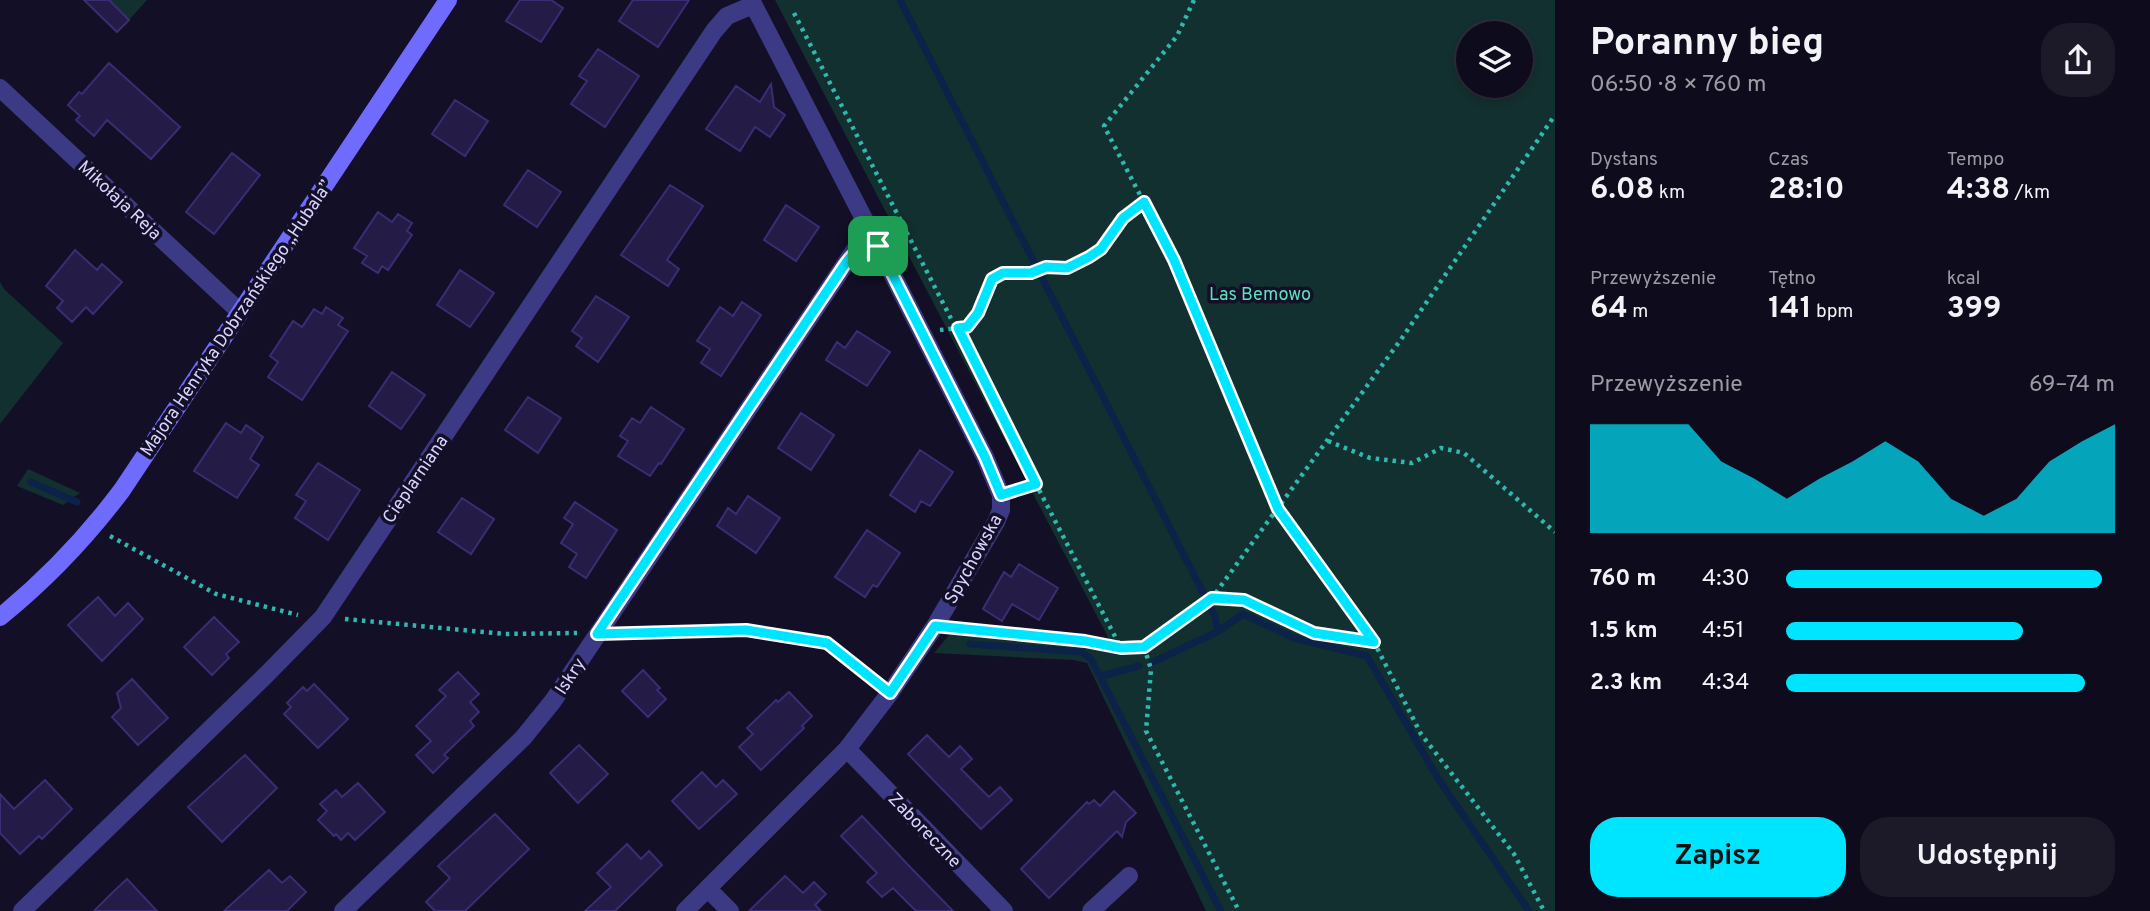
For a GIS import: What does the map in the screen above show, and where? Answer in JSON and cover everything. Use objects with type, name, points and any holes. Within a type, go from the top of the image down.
[{"type":"street","name":"Majora Henryka Dobrzańskiego „Hubala”","points":[[0,617],[61,563],[94,527],[122,490],[448,0]]},
{"type":"street","name":"Spychowska","points":[[685,911],[847,749],[890,693],[935,626],[1001,510],[1001,495],[985,457],[752,2]]},
{"type":"street","name":"Cieplarniana","points":[[22,911],[323,617],[715,31],[726,16],[752,2]]},
{"type":"street","name":"Mikołaja Reja","points":[[0,88],[240,312]]},
{"type":"street","name":"Iskry","points":[[344,911],[523,738],[554,701],[854,251],[867,246],[878,246]]},
{"type":"street","name":"Zaboreczne","points":[[847,749],[1004,911]]},
{"type":"street","points":[[1091,911],[1129,876]]},
{"type":"street","points":[[708,888],[730,911]]},
{"type":"path","points":[[1194,0],[1177,36],[1104,126],[1174,260],[1278,509],[1374,642],[1420,734],[1514,854],[1544,911]]},
{"type":"path","points":[[794,13],[1121,648]]},
{"type":"path","points":[[935,626],[1085,641],[1121,648],[1144,647],[1212,598],[1328,441],[1555,115]]},
{"type":"path","points":[[936,331],[967,327],[978,313],[992,279],[1003,273],[1031,273],[1046,267],[1067,268],[1089,257],[1101,249],[1123,218],[1144,202]]},
{"type":"path","points":[[1328,441],[1370,458],[1412,463],[1441,448],[1464,453],[1555,533]]},
{"type":"path","points":[[1001,495],[1036,484]]},
{"type":"path","points":[[94,527],[216,594],[299,615],[505,634],[746,630],[827,643],[890,693]]},
{"type":"path","points":[[1212,598],[1244,600],[1314,633],[1374,642]]},
{"type":"path","points":[[1144,647],[1151,669],[1146,731],[1238,911]]},
{"type":"green space","points":[[109,0],[147,0],[129,20]]},
{"type":"green space","name":"Las Bemowo","points":[[775,0],[1555,0],[1555,911],[1206,911],[1087,663],[934,653],[950,634],[1079,645],[1098,650],[1109,639]]},
{"type":"green space","points":[[0,282],[4,289],[63,343],[0,424]]},
{"type":"green space","points":[[28,469],[80,493],[63,505],[17,486]]},
{"type":"building","points":[[84,0],[109,0],[129,20],[117,32]]},
{"type":"building","points":[[520,0],[551,0],[563,8],[541,42],[506,21]]},
{"type":"building","points":[[633,0],[689,0],[658,47],[619,21]]},
{"type":"building","points":[[598,49],[639,76],[605,127],[571,104],[587,81],[579,76]]},
{"type":"building","points":[[109,63],[180,127],[151,159],[107,120],[94,136],[76,120],[80,116],[68,105],[79,92],[82,94]]},
{"type":"building","points":[[771,84],[774,107],[785,115],[770,137],[755,127],[740,151],[706,129],[736,86],[760,102]]},
{"type":"building","points":[[455,100],[488,121],[465,156],[432,134]]},
{"type":"building","points":[[232,153],[260,175],[214,234],[186,212]]},
{"type":"building","points":[[528,170],[561,192],[537,227],[504,205]]},
{"type":"building","points":[[670,185],[703,206],[667,260],[679,269],[668,286],[621,255]]},
{"type":"building","points":[[786,205],[819,227],[796,261],[764,240]]},
{"type":"building","points":[[378,212],[392,222],[398,214],[412,223],[407,231],[412,235],[388,270],[382,266],[378,273],[362,263],[367,256],[354,248]]},
{"type":"building","points":[[75,250],[97,270],[102,264],[122,282],[93,314],[86,307],[72,322],[57,308],[63,301],[46,286]]},
{"type":"building","points":[[460,270],[494,293],[470,327],[437,305]]},
{"type":"building","points":[[596,296],[629,317],[598,362],[576,346],[582,338],[572,331]]},
{"type":"building","points":[[742,302],[761,315],[721,376],[701,363],[710,349],[697,341],[720,307],[733,316]]},
{"type":"building","points":[[326,307],[343,318],[338,325],[348,331],[302,400],[268,377],[278,362],[270,356],[293,321],[302,327],[314,309],[322,314]]},
{"type":"building","points":[[857,331],[890,352],[867,386],[826,360],[837,342],[845,348]]},
{"type":"building","points":[[392,372],[425,395],[401,429],[369,406]]},
{"type":"building","points":[[528,397],[561,418],[538,453],[505,430]]},
{"type":"building","points":[[651,407],[684,429],[650,476],[618,456],[628,441],[620,436],[632,418],[640,423]]},
{"type":"building","points":[[801,413],[834,435],[811,470],[778,448]]},
{"type":"building","points":[[226,423],[241,433],[246,425],[263,437],[250,459],[259,465],[237,498],[194,471]]},
{"type":"building","points":[[920,450],[953,472],[930,506],[921,501],[915,512],[890,495]]},
{"type":"building","points":[[318,463],[360,490],[328,540],[295,518],[306,501],[296,495]]},
{"type":"building","points":[[748,496],[780,518],[756,553],[717,526],[728,508],[736,514]]},
{"type":"building","points":[[462,498],[494,519],[471,554],[438,532]]},
{"type":"building","points":[[575,502],[617,530],[586,578],[569,567],[577,554],[561,543],[573,524],[564,518]]},
{"type":"building","points":[[867,530],[900,553],[877,587],[873,585],[865,597],[835,577]]},
{"type":"building","points":[[1019,564],[1058,588],[1039,620],[1012,604],[1002,621],[983,609],[1004,572],[1011,577]]},
{"type":"building","points":[[98,597],[115,616],[128,603],[143,619],[102,661],[68,625]]},
{"type":"building","points":[[214,617],[239,642],[226,654],[229,658],[212,675],[184,647]]},
{"type":"building","points":[[643,670],[660,688],[657,690],[666,699],[648,717],[622,691]]},
{"type":"building","points":[[458,672],[479,694],[470,702],[479,712],[470,721],[474,726],[444,755],[448,758],[433,773],[416,755],[431,741],[416,726],[446,696],[439,690]]},
{"type":"building","points":[[132,679],[168,718],[138,745],[112,717],[121,708],[117,693]]},
{"type":"building","points":[[314,684],[348,719],[318,748],[284,714],[291,707],[287,703],[303,687],[307,691]]},
{"type":"building","points":[[789,692],[812,716],[802,726],[804,728],[761,770],[739,747],[753,734],[747,728],[776,700],[778,702]]},
{"type":"building","points":[[927,735],[949,757],[960,746],[972,759],[961,769],[989,797],[1000,787],[1012,800],[981,829],[908,754]]},
{"type":"building","points":[[579,745],[608,774],[578,803],[550,773]]},
{"type":"building","points":[[245,755],[277,788],[222,842],[188,807]]},
{"type":"building","points":[[702,772],[716,787],[723,780],[737,794],[699,829],[672,801]]},
{"type":"building","points":[[45,780],[72,809],[42,839],[39,836],[20,854],[0,833],[0,794],[14,809]]},
{"type":"building","points":[[358,783],[385,812],[355,840],[348,833],[341,840],[318,820],[327,811],[320,804],[336,790],[342,797]]},
{"type":"building","points":[[1114,791],[1136,813],[1126,822],[1122,837],[1117,831],[1049,898],[1021,869],[1087,802],[1089,804],[1094,800],[1100,806]]},
{"type":"building","points":[[495,814],[529,849],[465,911],[435,911],[426,902],[450,878],[438,866]]},
{"type":"building","points":[[862,816],[953,911],[916,911],[893,888],[882,897],[867,882],[877,873],[841,836]]},
{"type":"building","points":[[627,844],[641,859],[649,851],[662,865],[615,911],[585,911],[611,887],[597,873]]},
{"type":"building","points":[[269,870],[282,883],[290,876],[306,892],[287,911],[224,911]]},
{"type":"building","points":[[785,876],[803,893],[814,882],[826,894],[815,905],[821,911],[749,911]]},
{"type":"building","points":[[127,879],[157,911],[94,911],[112,893]]},
{"type":"waterway","points":[[900,0],[1215,616],[1217,632]]},
{"type":"waterway","points":[[31,482],[77,502]]},
{"type":"waterway","points":[[1153,662],[1217,632],[1243,614],[1294,638],[1367,656],[1439,780],[1529,911]]},
{"type":"waterway","points":[[970,644],[1082,652],[1091,659],[1221,911]]},
{"type":"waterway","points":[[1101,676],[1139,666]]},
{"type":"route","points":[[1144,202],[1174,260],[1278,509],[1374,642],[1314,633],[1244,600],[1212,598],[1144,647],[1121,648],[1085,641],[935,626],[890,693],[827,643],[746,630],[597,634],[854,251],[867,246],[878,246],[985,457],[1001,495],[1036,484],[958,328],[967,327],[978,313],[992,279],[1003,273],[1031,273],[1046,267],[1067,268],[1089,257],[1101,249],[1123,218],[1144,202]]}]
